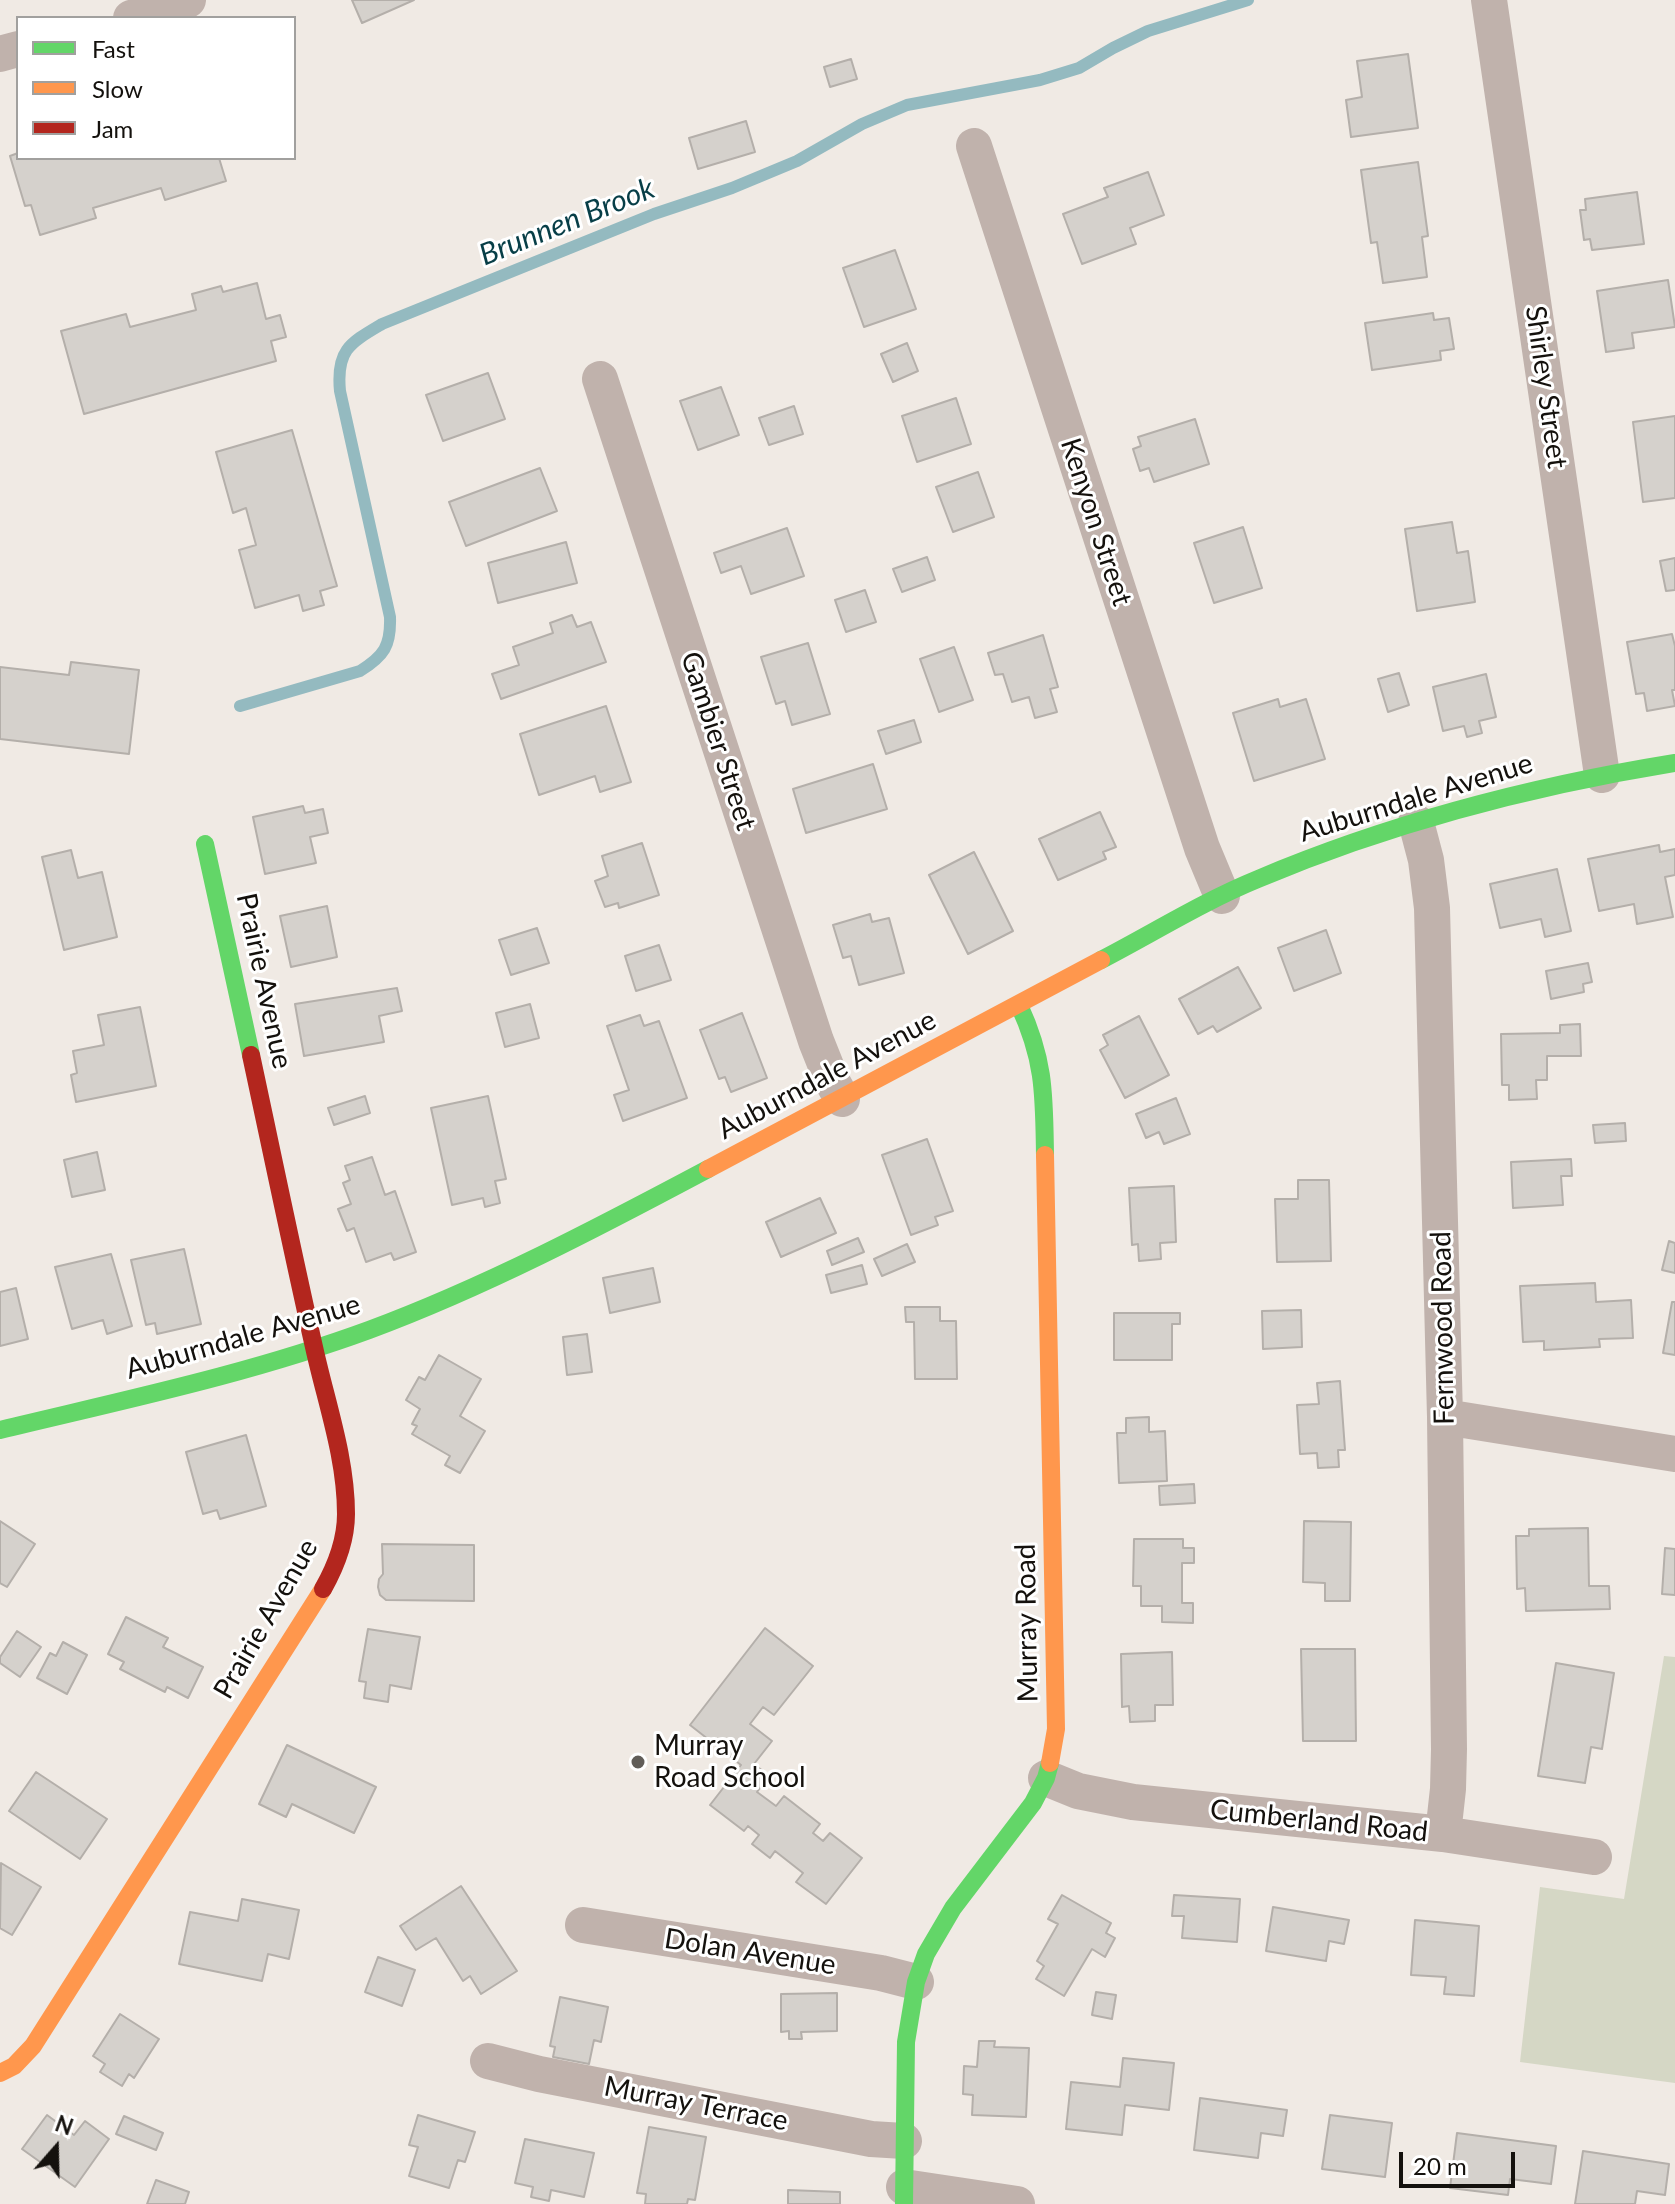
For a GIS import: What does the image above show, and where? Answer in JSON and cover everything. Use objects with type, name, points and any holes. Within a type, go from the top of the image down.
[{"type":"street","points":[[137,16],[188,0]]},
{"type":"street","name":"Shirley Street","points":[[1489,0],[1602,775]]},
{"type":"street","name":"Kenyon Street","points":[[974,146],[1202,848],[1222,896]]},
{"type":"street","name":"Gambier Street","points":[[600,379],[816,1041],[842,1099]]},
{"type":"street","name":"Auburndale Avenue","points":[[0,1430],[195,1385],[314,1350],[472,1288],[650,1200],[1257,879],[1416,822],[1527,790],[1675,763]]},
{"type":"street","name":"Fernwood Road","points":[[1416,822],[1426,860],[1432,908],[1445,1417],[1449,1749],[1443,1834]]},
{"type":"street","name":"Prairie Avenue","points":[[0,2073],[14,2066],[33,2046],[319,1595],[341,1550],[346,1519],[345,1485],[205,844]]},
{"type":"street","name":"Murray Road","points":[[904,2196],[906,2042],[916,1982],[926,1954],[953,1908],[1033,1803],[1046,1778],[1057,1705],[1044,1086],[1036,1042],[1019,1005]]},
{"type":"street","points":[[1445,1417],[1675,1454]]},
{"type":"street","name":"Cumberland Road","points":[[1046,1778],[1078,1791],[1133,1802],[1443,1834],[1594,1857]]},
{"type":"street","name":"Dolan Avenue","points":[[583,1925],[881,1973],[916,1982]]},
{"type":"street","name":"Murray Terrace","points":[[488,2061],[539,2074],[871,2139],[904,2141]]},
{"type":"street","points":[[904,2196],[1017,2204]]},
{"type":"green space","points":[[1664,1656],[1675,1657],[1675,2083],[1520,2062],[1540,1887],[1624,1899]]},
{"type":"building","points":[[352,0],[414,0],[362,23]]},
{"type":"building","points":[[1408,54],[1418,128],[1351,137],[1346,100],[1362,97],[1357,61]]},
{"type":"building","points":[[851,59],[857,79],[830,87],[824,67]]},
{"type":"building","points":[[746,121],[755,152],[698,169],[689,138]]},
{"type":"building","points":[[16,154],[16,160],[220,160],[226,181],[165,200],[161,188],[93,208],[96,218],[40,235],[31,205],[25,206],[10,156]]},
{"type":"building","points":[[1418,162],[1428,236],[1422,237],[1427,277],[1383,283],[1377,242],[1371,243],[1361,170]]},
{"type":"building","points":[[1148,172],[1164,215],[1130,228],[1136,244],[1082,264],[1063,214],[1108,197],[1104,188]]},
{"type":"building","points":[[1637,192],[1644,244],[1592,250],[1590,239],[1584,240],[1580,210],[1586,210],[1585,199]]},
{"type":"building","points":[[895,250],[916,309],[864,327],[843,268]]},
{"type":"building","points":[[1668,280],[1675,327],[1632,333],[1634,348],[1606,352],[1597,291]]},
{"type":"building","points":[[257,283],[266,319],[280,315],[286,337],[271,341],[276,361],[84,414],[61,331],[126,314],[130,327],[196,310],[192,294],[221,286],[223,292]]},
{"type":"building","points":[[1433,313],[1434,320],[1449,318],[1454,349],[1440,351],[1441,360],[1372,370],[1365,323]]},
{"type":"building","points":[[907,343],[918,371],[893,382],[881,354]]},
{"type":"building","points":[[488,373],[505,419],[443,441],[426,395]]},
{"type":"building","points":[[721,387],[739,435],[698,450],[680,401]]},
{"type":"building","points":[[956,398],[971,444],[917,462],[902,416]]},
{"type":"building","points":[[794,406],[803,434],[769,445],[759,418]]},
{"type":"building","points":[[1675,416],[1675,498],[1643,502],[1633,422]]},
{"type":"building","points":[[1195,419],[1209,464],[1154,482],[1149,468],[1140,471],[1133,449],[1141,446],[1138,437]]},
{"type":"building","points":[[292,430],[337,586],[320,591],[324,605],[303,611],[299,595],[255,608],[239,550],[256,545],[246,508],[233,513],[216,452]]},
{"type":"building","points":[[540,468],[557,511],[466,546],[449,502]]},
{"type":"building","points":[[978,472],[994,517],[953,532],[936,487]]},
{"type":"building","points":[[1452,522],[1457,553],[1468,551],[1475,602],[1417,611],[1405,529]]},
{"type":"building","points":[[1243,527],[1262,588],[1214,603],[1194,543]]},
{"type":"building","points":[[787,528],[804,576],[751,594],[741,566],[721,573],[714,553]]},
{"type":"building","points":[[566,542],[577,583],[498,603],[488,563]]},
{"type":"building","points":[[927,557],[935,580],[902,592],[893,569]]},
{"type":"building","points":[[1675,558],[1675,590],[1666,591],[1660,561]]},
{"type":"building","points":[[865,590],[876,622],[846,632],[835,600]]},
{"type":"building","points":[[572,615],[577,627],[591,622],[606,662],[501,699],[492,674],[519,665],[513,647],[553,633],[550,623]]},
{"type":"building","points":[[1672,634],[1675,646],[1675,690],[1672,690],[1675,706],[1647,711],[1644,693],[1636,694],[1627,642]]},
{"type":"building","points":[[1043,635],[1058,687],[1050,689],[1057,712],[1035,718],[1029,697],[1012,702],[1003,674],[995,675],[988,653]]},
{"type":"building","points":[[808,643],[830,714],[792,725],[785,701],[776,704],[761,657]]},
{"type":"building","points":[[954,647],[973,700],[939,712],[920,659]]},
{"type":"building","points":[[71,662],[139,670],[129,754],[0,739],[0,667],[69,675]]},
{"type":"building","points":[[1399,673],[1409,705],[1388,712],[1378,679]]},
{"type":"building","points":[[1486,674],[1496,717],[1479,721],[1482,733],[1467,737],[1464,726],[1443,731],[1433,687]]},
{"type":"building","points":[[1278,699],[1280,707],[1306,699],[1325,759],[1254,781],[1233,713]]},
{"type":"building","points":[[606,706],[631,782],[600,792],[595,776],[539,795],[520,734]]},
{"type":"building","points":[[914,720],[921,742],[886,754],[878,731]]},
{"type":"building","points":[[873,764],[887,809],[806,833],[793,789]]},
{"type":"building","points":[[303,806],[305,813],[323,809],[328,833],[310,837],[316,863],[265,874],[253,817]]},
{"type":"building","points":[[1100,812],[1116,847],[1103,852],[1106,859],[1058,880],[1039,839]]},
{"type":"building","points":[[642,843],[659,895],[619,908],[618,903],[605,907],[595,881],[608,876],[602,856]]},
{"type":"building","points":[[1659,845],[1660,852],[1675,849],[1675,875],[1665,877],[1673,917],[1637,924],[1634,904],[1599,911],[1588,859]]},
{"type":"building","points":[[71,850],[78,878],[102,872],[117,937],[64,950],[42,857]]},
{"type":"building","points":[[974,852],[1013,931],[968,954],[929,875]]},
{"type":"building","points":[[1557,869],[1571,931],[1545,937],[1541,919],[1500,928],[1490,884]]},
{"type":"building","points":[[327,906],[337,957],[291,967],[280,916]]},
{"type":"building","points":[[870,914],[872,922],[889,918],[904,973],[859,985],[851,956],[843,958],[833,925]]},
{"type":"building","points":[[537,928],[549,963],[511,975],[499,940]]},
{"type":"building","points":[[1326,930],[1341,973],[1294,991],[1278,948]]},
{"type":"building","points":[[659,945],[671,980],[636,991],[625,956]]},
{"type":"building","points":[[1588,963],[1592,982],[1583,984],[1584,992],[1551,999],[1546,971]]},
{"type":"building","points":[[1238,967],[1261,1008],[1217,1032],[1213,1026],[1198,1034],[1179,999]]},
{"type":"building","points":[[397,988],[402,1011],[379,1016],[384,1042],[304,1056],[295,1004]]},
{"type":"building","points":[[530,1004],[539,1038],[505,1047],[496,1013]]},
{"type":"building","points":[[140,1007],[156,1086],[76,1102],[71,1075],[77,1073],[73,1051],[104,1045],[98,1015]]},
{"type":"building","points":[[742,1013],[767,1078],[731,1092],[725,1077],[719,1079],[700,1030]]},
{"type":"building","points":[[640,1015],[644,1026],[659,1021],[687,1098],[623,1121],[614,1095],[629,1090],[607,1026]]},
{"type":"building","points":[[1139,1016],[1169,1075],[1125,1098],[1100,1050],[1108,1045],[1103,1035]]},
{"type":"building","points":[[1580,1024],[1581,1056],[1547,1056],[1547,1080],[1536,1080],[1537,1099],[1509,1100],[1509,1085],[1502,1085],[1501,1034],[1560,1033],[1560,1025]]},
{"type":"building","points":[[365,1096],[370,1113],[334,1125],[328,1108]]},
{"type":"building","points":[[488,1096],[506,1179],[495,1181],[500,1203],[485,1207],[483,1198],[452,1205],[431,1108]]},
{"type":"building","points":[[1176,1098],[1190,1134],[1164,1144],[1159,1132],[1146,1138],[1136,1114]]},
{"type":"building","points":[[1625,1123],[1626,1141],[1595,1143],[1593,1125]]},
{"type":"building","points":[[927,1139],[953,1211],[935,1217],[938,1225],[911,1235],[882,1155]]},
{"type":"building","points":[[97,1152],[105,1190],[72,1197],[64,1160]]},
{"type":"building","points":[[372,1157],[385,1195],[395,1191],[416,1252],[394,1260],[391,1253],[366,1262],[354,1228],[347,1231],[338,1209],[351,1204],[343,1183],[350,1180],[345,1166]]},
{"type":"building","points":[[1571,1159],[1572,1176],[1561,1176],[1563,1205],[1513,1208],[1511,1162]]},
{"type":"building","points":[[1298,1180],[1329,1180],[1331,1261],[1277,1262],[1275,1199],[1298,1199]]},
{"type":"building","points":[[1174,1186],[1176,1242],[1160,1243],[1161,1259],[1139,1261],[1138,1244],[1132,1245],[1129,1188]]},
{"type":"building","points":[[820,1198],[836,1233],[781,1257],[766,1222]]},
{"type":"building","points":[[858,1238],[864,1252],[832,1265],[827,1251]]},
{"type":"building","points":[[1669,1241],[1675,1243],[1675,1273],[1662,1270]]},
{"type":"building","points":[[907,1244],[915,1262],[882,1276],[874,1259]]},
{"type":"building","points":[[184,1249],[201,1324],[157,1334],[155,1323],[146,1325],[131,1260]]},
{"type":"building","points":[[111,1254],[132,1326],[107,1334],[103,1320],[72,1329],[55,1267]]},
{"type":"building","points":[[862,1265],[867,1284],[831,1293],[826,1275]]},
{"type":"building","points":[[653,1268],[660,1302],[610,1313],[603,1278]]},
{"type":"building","points":[[1595,1283],[1596,1302],[1631,1300],[1633,1338],[1599,1339],[1600,1347],[1544,1350],[1544,1341],[1523,1342],[1520,1286]]},
{"type":"building","points":[[16,1288],[28,1339],[0,1346],[0,1292]]},
{"type":"building","points":[[1672,1302],[1675,1302],[1675,1355],[1663,1353]]},
{"type":"building","points":[[905,1307],[940,1307],[940,1321],[956,1321],[957,1379],[915,1379],[914,1322],[906,1322]]},
{"type":"building","points":[[1301,1310],[1302,1347],[1263,1349],[1262,1311]]},
{"type":"building","points":[[1114,1313],[1180,1313],[1180,1324],[1172,1324],[1172,1360],[1114,1360]]},
{"type":"building","points":[[587,1334],[592,1372],[567,1375],[563,1337]]},
{"type":"building","points":[[439,1355],[481,1379],[460,1416],[485,1431],[460,1473],[445,1465],[450,1456],[412,1434],[417,1426],[412,1424],[420,1409],[406,1400],[419,1377],[425,1380]]},
{"type":"building","points":[[1340,1381],[1345,1450],[1338,1450],[1339,1467],[1318,1468],[1317,1453],[1300,1454],[1297,1405],[1319,1404],[1317,1383]]},
{"type":"building","points":[[1149,1417],[1149,1432],[1165,1431],[1167,1481],[1119,1483],[1117,1433],[1126,1433],[1126,1418]]},
{"type":"building","points":[[246,1435],[266,1506],[220,1519],[217,1510],[203,1514],[186,1452]]},
{"type":"building","points":[[1194,1484],[1195,1503],[1160,1505],[1159,1486]]},
{"type":"building","points":[[0,1521],[35,1544],[7,1587],[0,1583]]},
{"type":"building","points":[[1304,1521],[1351,1522],[1350,1601],[1325,1601],[1325,1583],[1303,1582]]},
{"type":"building","points":[[1588,1528],[1589,1586],[1609,1586],[1610,1609],[1526,1611],[1525,1588],[1517,1589],[1516,1536],[1529,1536],[1529,1529]]},
{"type":"building","points":[[1134,1539],[1183,1539],[1183,1548],[1194,1548],[1194,1563],[1182,1563],[1182,1603],[1193,1603],[1193,1623],[1162,1622],[1162,1606],[1141,1606],[1141,1586],[1133,1586]]},
{"type":"building","points":[[382,1544],[474,1545],[474,1601],[386,1600],[380,1595],[378,1587],[383,1574]]},
{"type":"building","points":[[1665,1548],[1675,1549],[1675,1595],[1662,1594]]},
{"type":"building","points":[[126,1617],[168,1638],[163,1647],[203,1667],[188,1698],[167,1687],[165,1692],[120,1669],[124,1662],[108,1654]]},
{"type":"building","points":[[765,1628],[813,1666],[774,1715],[763,1707],[750,1724],[772,1741],[754,1764],[769,1776],[757,1792],[776,1806],[784,1796],[820,1824],[813,1833],[823,1841],[830,1833],[862,1858],[826,1904],[796,1882],[803,1873],[775,1851],[770,1858],[752,1844],[759,1835],[748,1826],[744,1831],[710,1805],[741,1765],[690,1725]]},
{"type":"building","points":[[368,1629],[420,1637],[411,1689],[390,1685],[388,1702],[364,1698],[366,1682],[359,1681]]},
{"type":"building","points":[[17,1631],[41,1647],[20,1677],[0,1663],[0,1657]]},
{"type":"building","points":[[63,1642],[87,1655],[67,1694],[37,1678],[50,1653],[56,1656]]},
{"type":"building","points":[[1301,1649],[1355,1649],[1356,1741],[1303,1741]]},
{"type":"building","points":[[1172,1652],[1173,1705],[1155,1705],[1155,1721],[1130,1722],[1129,1706],[1122,1707],[1121,1654]]},
{"type":"building","points":[[1556,1663],[1614,1673],[1602,1749],[1591,1747],[1585,1783],[1538,1776]]},
{"type":"building","points":[[287,1745],[376,1787],[354,1833],[292,1804],[286,1817],[259,1804]]},
{"type":"building","points":[[36,1772],[107,1819],[80,1859],[9,1811]]},
{"type":"building","points":[[1,1863],[41,1887],[12,1935],[0,1928]]},
{"type":"building","points":[[461,1886],[517,1971],[481,1994],[470,1976],[463,1981],[436,1938],[416,1950],[400,1926]]},
{"type":"building","points":[[1062,1895],[1111,1923],[1106,1933],[1115,1938],[1105,1957],[1092,1949],[1064,1996],[1036,1979],[1044,1966],[1037,1961],[1058,1924],[1048,1919]]},
{"type":"building","points":[[1174,1895],[1240,1899],[1237,1942],[1182,1938],[1184,1916],[1172,1916]]},
{"type":"building","points":[[242,1899],[299,1910],[289,1959],[268,1954],[262,1981],[179,1964],[190,1912],[238,1921]]},
{"type":"building","points":[[1273,1907],[1349,1920],[1344,1944],[1329,1941],[1326,1961],[1266,1951]]},
{"type":"building","points":[[1415,1920],[1479,1926],[1474,1996],[1444,1994],[1446,1977],[1411,1975]]},
{"type":"building","points":[[378,1957],[415,1970],[402,2006],[365,1992]]},
{"type":"building","points":[[1096,1992],[1116,1995],[1112,2019],[1092,2015]]},
{"type":"building","points":[[837,1993],[837,2031],[801,2032],[802,2039],[789,2039],[789,2031],[781,2032],[781,1994]]},
{"type":"building","points":[[560,1997],[608,2007],[601,2042],[594,2040],[589,2064],[553,2057],[555,2047],[550,2046]]},
{"type":"building","points":[[120,2014],[159,2039],[134,2078],[129,2074],[122,2086],[100,2072],[105,2064],[93,2056]]},
{"type":"building","points":[[979,2041],[995,2041],[994,2047],[1029,2048],[1026,2117],[972,2115],[973,2095],[963,2094],[964,2066],[977,2067]]},
{"type":"building","points":[[1123,2058],[1174,2063],[1169,2110],[1125,2105],[1122,2135],[1066,2129],[1071,2082],[1120,2087]]},
{"type":"building","points":[[1200,2098],[1287,2110],[1283,2136],[1261,2133],[1258,2158],[1194,2150]]},
{"type":"building","points":[[47,2115],[74,2135],[85,2121],[109,2139],[75,2187],[22,2149]]},
{"type":"building","points":[[418,2115],[475,2132],[465,2162],[458,2160],[449,2188],[409,2176],[418,2147],[409,2145]]},
{"type":"building","points":[[1330,2115],[1392,2123],[1385,2177],[1322,2169]]},
{"type":"building","points":[[124,2116],[163,2133],[156,2150],[116,2134]]},
{"type":"building","points":[[649,2127],[706,2137],[695,2200],[688,2199],[687,2204],[645,2204],[646,2194],[637,2193]]},
{"type":"building","points":[[1457,2133],[1556,2146],[1551,2184],[1510,2179],[1508,2195],[1450,2188]]},
{"type":"building","points":[[525,2139],[594,2153],[584,2197],[551,2190],[549,2201],[531,2197],[533,2187],[515,2183]]},
{"type":"building","points":[[1583,2151],[1669,2164],[1665,2195],[1637,2191],[1635,2204],[1575,2204]]},
{"type":"building","points":[[156,2180],[189,2192],[185,2204],[147,2204]]},
{"type":"building","points":[[788,2190],[840,2192],[840,2204],[788,2204]]},
{"type":"waterway","name":"Brunnen Brook","points":[[240,706],[360,671],[380,655],[387,643],[390,617],[340,391],[343,357],[361,337],[382,324],[654,214],[732,188],[797,161],[862,124],[907,105],[1040,80],[1079,68],[1148,31],[1248,0]]},
{"type":"traffic: fast","points":[[1101,960],[1238,888],[1359,840],[1516,795],[1675,763]]},
{"type":"traffic: fast","points":[[205,844],[251,1055]]},
{"type":"traffic: fast","points":[[1019,1005],[1038,1061],[1045,1155]]},
{"type":"traffic: fast","points":[[0,1430],[232,1373],[369,1330],[498,1275],[708,1169]]},
{"type":"traffic: fast","points":[[904,2204],[906,2042],[916,1982],[926,1954],[953,1908],[1033,1803],[1050,1763]]},
{"type":"traffic: slow","points":[[708,1169],[1101,960]]},
{"type":"traffic: slow","points":[[1045,1155],[1056,1729],[1050,1763]]},
{"type":"traffic: slow","points":[[0,2073],[14,2066],[33,2046],[323,1589]]},
{"type":"traffic: jam","points":[[251,1055],[343,1472],[344,1534],[336,1562],[323,1589]]},
{"type":"place","name":"Murray Road School","points":[[638,1762]]}]
